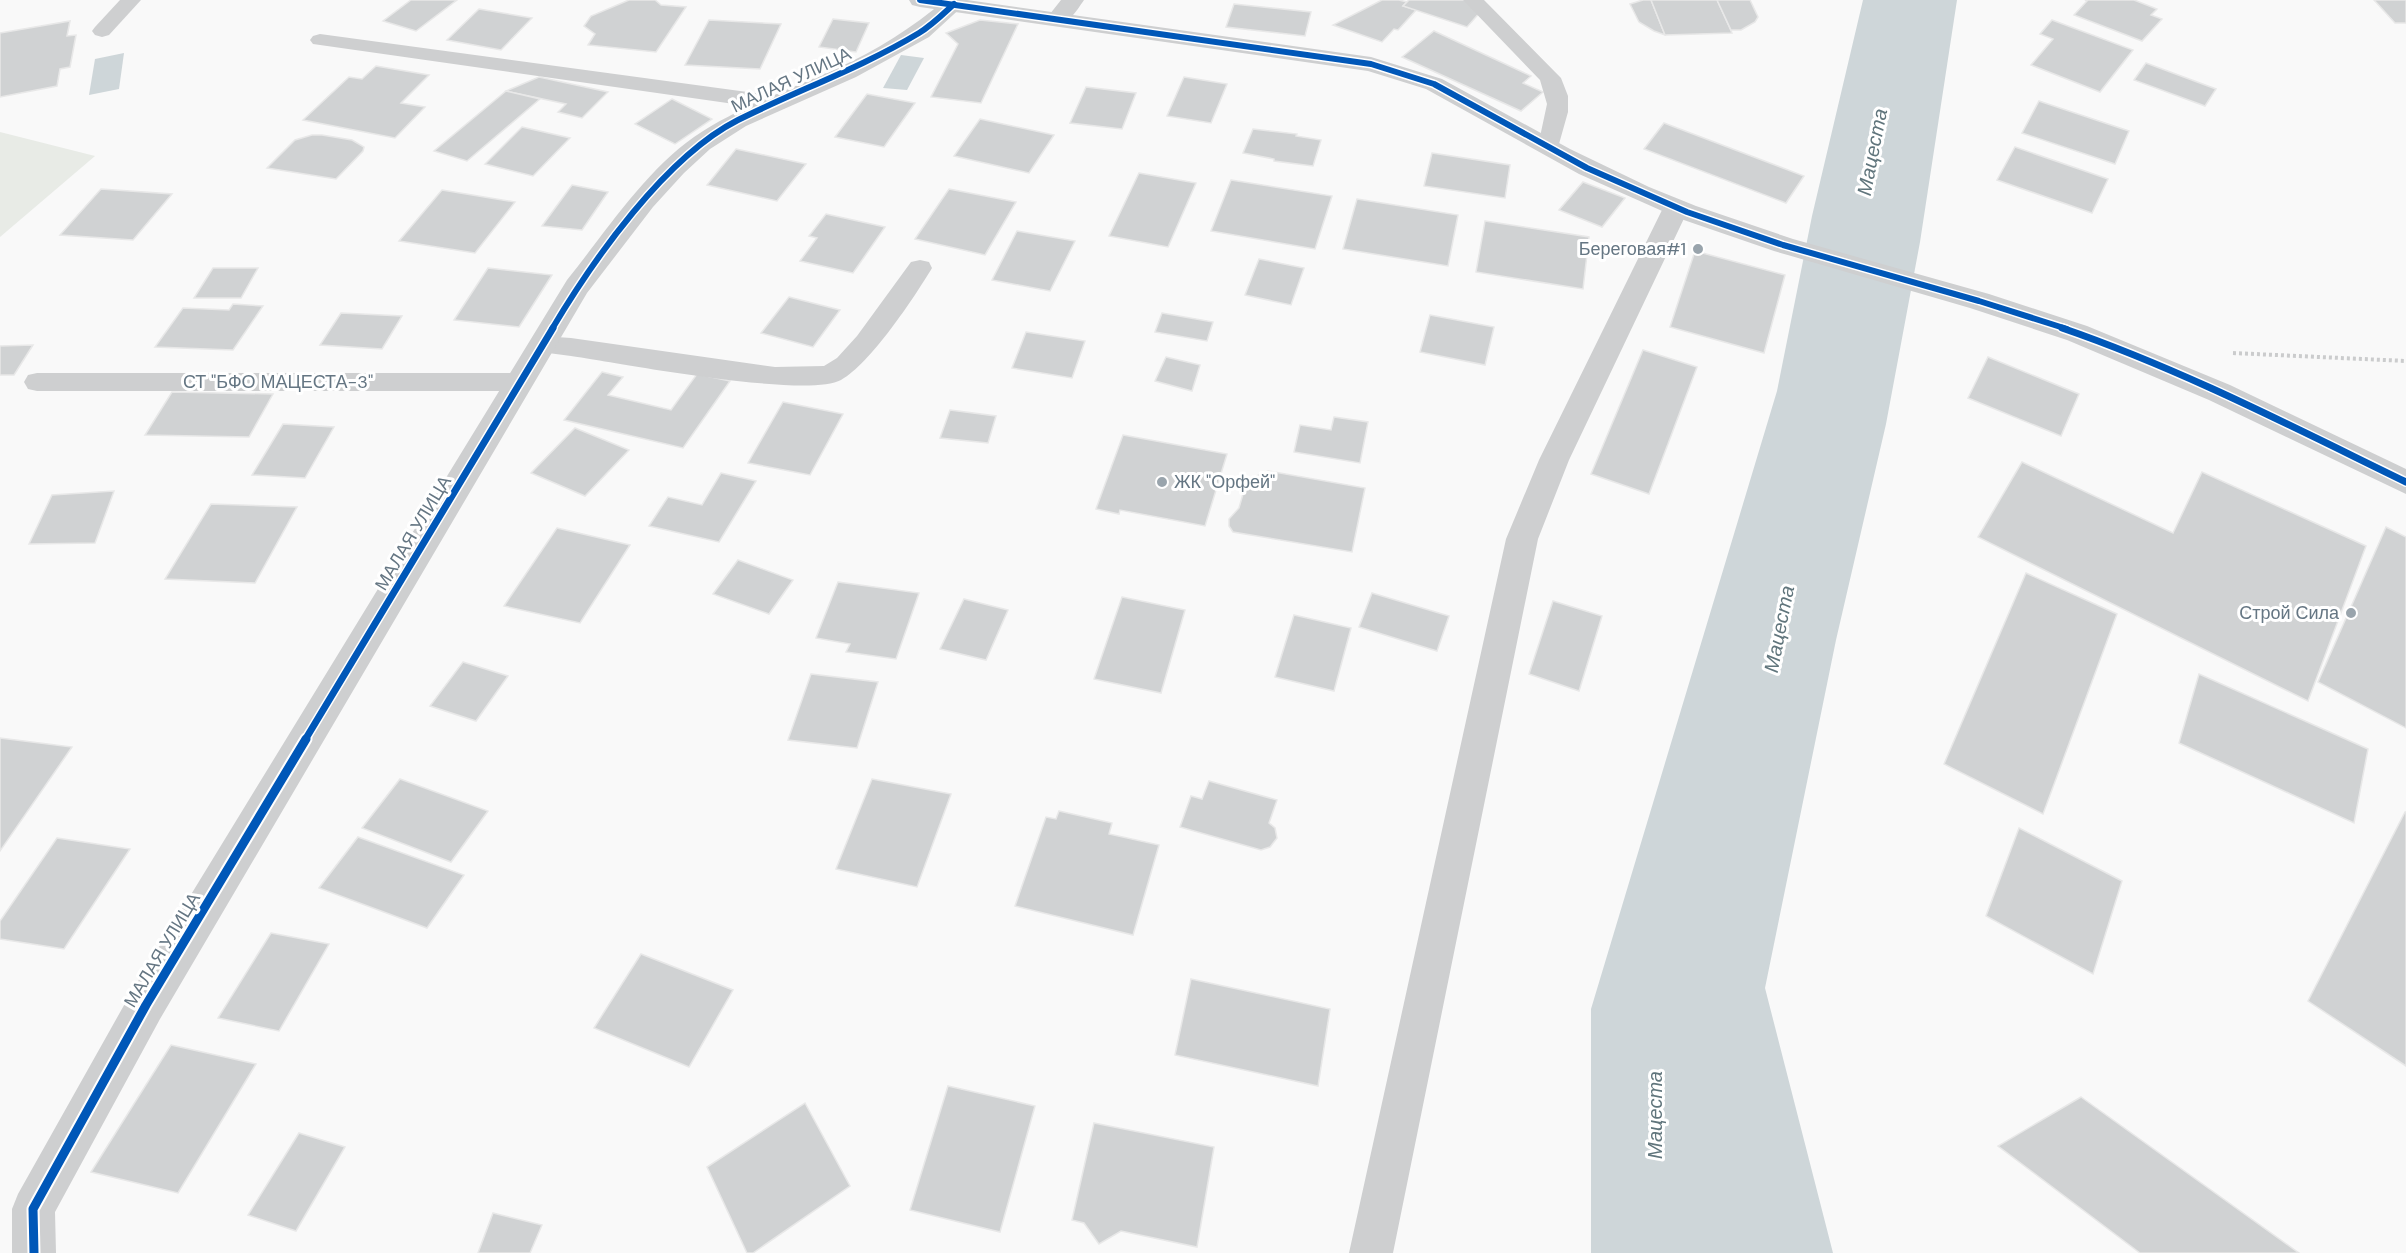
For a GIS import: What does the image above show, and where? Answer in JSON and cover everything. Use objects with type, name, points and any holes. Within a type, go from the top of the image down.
[{"type":"street","points":[[920,0],[1360,63],[1391,70],[1434,84],[1637,192],[1676,208],[1779,243],[2030,317],[2148,361],[2406,482]]},
{"type":"street","points":[[1057,19],[1073,0]]},
{"type":"street","name":"МАЛАЯ УЛИЦА","points":[[34,1253],[33,1209],[146,1005],[578,287],[644,201],[675,167],[701,144],[737,121],[848,72],[921,32],[954,4]]},
{"type":"street","points":[[1371,1253],[1522,539],[1554,459],[1676,208]]},
{"type":"lane","points":[[102,32],[131,0]]},
{"type":"lane","points":[[1473,0],[1550,78],[1557,91],[1560,104],[1549,146]]},
{"type":"lane","points":[[320,40],[777,103]]},
{"type":"lane","points":[[542,345],[570,346],[775,376],[829,375],[846,364],[867,342],[920,268]]},
{"type":"lane","name":"СТ \"БФО МАЦЕСТА-3\"","points":[[37,382],[520,382]]},
{"type":"path","points":[[2222,352],[2406,361]]},
{"type":"shaded area","points":[[0,132],[95,156],[0,237]]},
{"type":"water","name":"Мацеста","points":[[1863,0],[1957,0],[1920,242],[1886,424],[1836,640],[1765,988],[1833,1253],[1591,1253],[1591,1009],[1777,391],[1812,216]]},
{"type":"water","points":[[124,53],[119,89],[89,95],[95,59]]},
{"type":"water","points":[[901,55],[924,58],[907,90],[883,88]]},
{"type":"building","points":[[411,0],[457,0],[416,31],[383,21]]},
{"type":"building","points":[[629,0],[655,0],[661,5],[686,7],[656,52],[588,45],[595,34],[584,26],[591,16]]},
{"type":"building","points":[[1382,0],[1407,2],[1403,6],[1416,10],[1398,30],[1394,29],[1382,42],[1333,25]]},
{"type":"building","points":[[1409,0],[1471,0],[1482,10],[1467,27],[1403,6]]},
{"type":"building","points":[[1651,0],[1665,35],[1639,22],[1630,4]]},
{"type":"building","points":[[1651,0],[1717,0],[1732,33],[1665,35]]},
{"type":"building","points":[[1717,0],[1750,0],[1758,17],[1755,22],[1741,30],[1731,30]]},
{"type":"building","points":[[2085,0],[2134,0],[2157,9],[2151,15],[2162,19],[2142,41],[2074,15],[2087,1]]},
{"type":"building","points":[[2374,0],[2406,0],[2406,23],[2395,23]]},
{"type":"building","points":[[1234,4],[1311,12],[1305,36],[1226,27]]},
{"type":"building","points":[[479,9],[532,18],[501,50],[447,40]]},
{"type":"building","points":[[833,19],[869,23],[856,52],[819,47]]},
{"type":"building","points":[[709,20],[781,24],[760,69],[685,65]]},
{"type":"building","points":[[980,20],[1018,24],[981,103],[931,97],[958,44],[946,33]]},
{"type":"building","points":[[2052,20],[2133,50],[2100,92],[2031,65],[2053,39],[2040,34]]},
{"type":"building","points":[[70,21],[67,36],[76,35],[70,67],[60,69],[57,86],[0,97],[0,33]]},
{"type":"building","points":[[1434,31],[1531,76],[1523,83],[1543,92],[1521,111],[1402,57]]},
{"type":"building","points":[[2146,63],[2216,89],[2205,106],[2134,80]]},
{"type":"building","points":[[376,66],[429,75],[401,103],[425,107],[395,138],[303,120],[349,77],[362,79]]},
{"type":"building","points":[[539,77],[608,92],[582,118],[558,112],[566,104],[506,91]]},
{"type":"building","points":[[1184,77],[1227,84],[1211,123],[1167,116]]},
{"type":"building","points":[[1086,87],[1136,93],[1122,129],[1070,123]]},
{"type":"building","points":[[506,91],[540,99],[467,161],[434,151]]},
{"type":"building","points":[[867,94],[915,103],[884,147],[835,137]]},
{"type":"building","points":[[672,99],[712,119],[675,144],[635,124]]},
{"type":"building","points":[[2039,101],[2129,131],[2115,164],[2022,133]]},
{"type":"building","points":[[980,119],[1054,135],[1029,173],[954,156]]},
{"type":"building","points":[[1664,123],[1804,176],[1786,203],[1644,149]]},
{"type":"building","points":[[522,127],[570,138],[533,176],[485,164]]},
{"type":"building","points":[[1253,129],[1297,134],[1296,136],[1321,140],[1313,166],[1274,161],[1274,159],[1243,153]]},
{"type":"building","points":[[312,135],[352,140],[364,147],[363,151],[336,179],[267,168],[295,140]]},
{"type":"building","points":[[2015,147],[2108,179],[2092,213],[1997,180]]},
{"type":"building","points":[[736,149],[806,164],[777,201],[707,185]]},
{"type":"building","points":[[1432,153],[1510,165],[1505,198],[1424,186]]},
{"type":"building","points":[[1139,173],[1196,183],[1168,247],[1109,236]]},
{"type":"building","points":[[1231,180],[1332,196],[1315,249],[1211,231]]},
{"type":"building","points":[[1583,182],[1625,198],[1602,227],[1559,210]]},
{"type":"building","points":[[572,185],[608,192],[582,230],[542,226]]},
{"type":"building","points":[[101,189],[172,194],[133,240],[60,235]]},
{"type":"building","points":[[949,189],[1016,202],[985,255],[915,239]]},
{"type":"building","points":[[442,190],[515,202],[475,253],[399,241]]},
{"type":"building","points":[[1357,199],[1458,215],[1448,266],[1343,249]]},
{"type":"building","points":[[826,214],[885,227],[853,273],[800,261],[817,238],[809,236]]},
{"type":"building","points":[[1485,221],[1589,237],[1583,289],[1476,272]]},
{"type":"building","points":[[1017,231],[1075,241],[1050,291],[992,280]]},
{"type":"building","points":[[1695,251],[1785,275],[1764,353],[1670,327]]},
{"type":"building","points":[[1259,259],[1304,268],[1291,305],[1245,295]]},
{"type":"building","points":[[213,268],[258,268],[241,298],[194,298]]},
{"type":"building","points":[[488,268],[552,275],[519,327],[454,320]]},
{"type":"building","points":[[789,297],[840,310],[813,347],[761,333]]},
{"type":"building","points":[[233,304],[263,306],[233,350],[155,347],[183,308],[229,310]]},
{"type":"building","points":[[341,313],[402,316],[382,349],[320,345]]},
{"type":"building","points":[[1162,313],[1213,322],[1207,341],[1155,332]]},
{"type":"building","points":[[1430,315],[1494,327],[1485,365],[1420,352]]},
{"type":"building","points":[[1026,332],[1085,341],[1072,378],[1012,368]]},
{"type":"building","points":[[33,345],[14,375],[0,375],[0,346]]},
{"type":"building","points":[[1643,350],[1697,367],[1649,494],[1591,474]]},
{"type":"building","points":[[1166,357],[1200,365],[1192,391],[1155,381]]},
{"type":"building","points":[[1988,357],[2079,394],[2061,436],[1968,398]]},
{"type":"building","points":[[602,372],[623,377],[608,395],[671,410],[697,374],[730,381],[683,448],[564,420]]},
{"type":"building","points":[[172,392],[273,394],[249,437],[145,435]]},
{"type":"building","points":[[783,402],[843,414],[810,475],[748,463]]},
{"type":"building","points":[[950,410],[996,416],[988,443],[940,438]]},
{"type":"building","points":[[1334,417],[1368,422],[1360,463],[1294,452],[1300,425],[1331,430]]},
{"type":"building","points":[[283,424],[334,427],[305,478],[252,475]]},
{"type":"building","points":[[575,428],[629,450],[585,496],[531,473]]},
{"type":"building","name":"ЖК \"Орфей\"","points":[[1123,435],[1227,454],[1205,526],[1120,510],[1119,514],[1096,509]]},
{"type":"building","points":[[2022,462],[2173,533],[2202,472],[2366,546],[2308,701],[1978,537]]},
{"type":"building","points":[[1268,471],[1365,488],[1352,552],[1233,532],[1229,526],[1229,519],[1239,508],[1247,480]]},
{"type":"building","points":[[721,473],[756,481],[719,542],[649,526],[668,497],[702,505]]},
{"type":"building","points":[[114,491],[95,543],[29,544],[52,495]]},
{"type":"building","points":[[211,504],[297,507],[255,583],[165,579]]},
{"type":"building","points":[[2386,527],[2406,537],[2406,728],[2318,682]]},
{"type":"building","points":[[557,528],[630,545],[580,623],[504,606]]},
{"type":"building","points":[[738,560],[793,580],[769,614],[713,594]]},
{"type":"building","points":[[2026,573],[2117,614],[2043,814],[1944,764]]},
{"type":"building","points":[[838,582],[919,593],[896,659],[846,652],[850,644],[816,638]]},
{"type":"building","points":[[1372,593],[1449,616],[1437,651],[1359,627]]},
{"type":"building","points":[[1122,597],[1185,610],[1161,693],[1094,679]]},
{"type":"building","points":[[964,599],[1008,610],[986,660],[940,649]]},
{"type":"building","points":[[1553,601],[1602,616],[1579,691],[1529,674]]},
{"type":"building","points":[[1294,615],[1351,628],[1334,691],[1275,677]]},
{"type":"building","points":[[463,662],[508,676],[476,721],[430,706]]},
{"type":"building","points":[[811,674],[878,682],[857,748],[788,740]]},
{"type":"building","points":[[2199,674],[2368,749],[2354,823],[2179,743]]},
{"type":"building","points":[[0,738],[72,747],[0,851]]},
{"type":"building","points":[[400,779],[488,811],[451,862],[362,828]]},
{"type":"building","points":[[872,779],[951,794],[917,887],[836,869]]},
{"type":"building","points":[[1209,781],[1277,800],[1269,823],[1275,828],[1277,838],[1270,847],[1261,850],[1180,827],[1191,796],[1202,799]]},
{"type":"building","points":[[1059,811],[1112,823],[1109,834],[1159,845],[1133,935],[1015,906],[1046,817],[1056,819]]},
{"type":"building","points":[[2406,812],[2406,1066],[2308,1001]]},
{"type":"building","points":[[2019,828],[2122,881],[2093,974],[1986,916]]},
{"type":"building","points":[[358,837],[464,875],[427,928],[319,888]]},
{"type":"building","points":[[57,838],[130,849],[64,949],[0,939],[0,921]]},
{"type":"building","points":[[271,933],[329,944],[279,1031],[218,1018]]},
{"type":"building","points":[[641,954],[733,990],[689,1067],[594,1028]]},
{"type":"building","points":[[1191,979],[1330,1009],[1318,1086],[1175,1055]]},
{"type":"building","points":[[171,1045],[256,1064],[178,1193],[91,1172]]},
{"type":"building","points":[[948,1086],[1035,1106],[1000,1232],[910,1210]]},
{"type":"building","points":[[2081,1097],[2299,1253],[2140,1253],[1998,1146]]},
{"type":"building","points":[[805,1103],[850,1186],[753,1253],[747,1253],[707,1167]]},
{"type":"building","points":[[1094,1123],[1214,1147],[1197,1247],[1121,1231],[1099,1244],[1084,1223],[1072,1220]]},
{"type":"building","points":[[299,1133],[345,1147],[296,1231],[248,1215]]},
{"type":"building","points":[[493,1213],[542,1225],[530,1253],[478,1253]]},
{"type":"cycle path","points":[[920,0],[1371,64],[1434,84],[1562,154],[1640,193],[1783,245],[2028,316],[2125,351],[2220,392],[2406,482]]},
{"type":"cycle path","points":[[34,1253],[33,1209],[146,1005],[577,287],[644,201],[675,167],[701,144],[737,121],[848,72],[921,32],[954,4]]},
{"type":"place","name":"Береговая#1","points":[[1698,249]]},
{"type":"place","name":"ЖК \"Орфей\"","points":[[1162,482]]},
{"type":"place","name":"Строй Сила","points":[[2351,613]]}]
